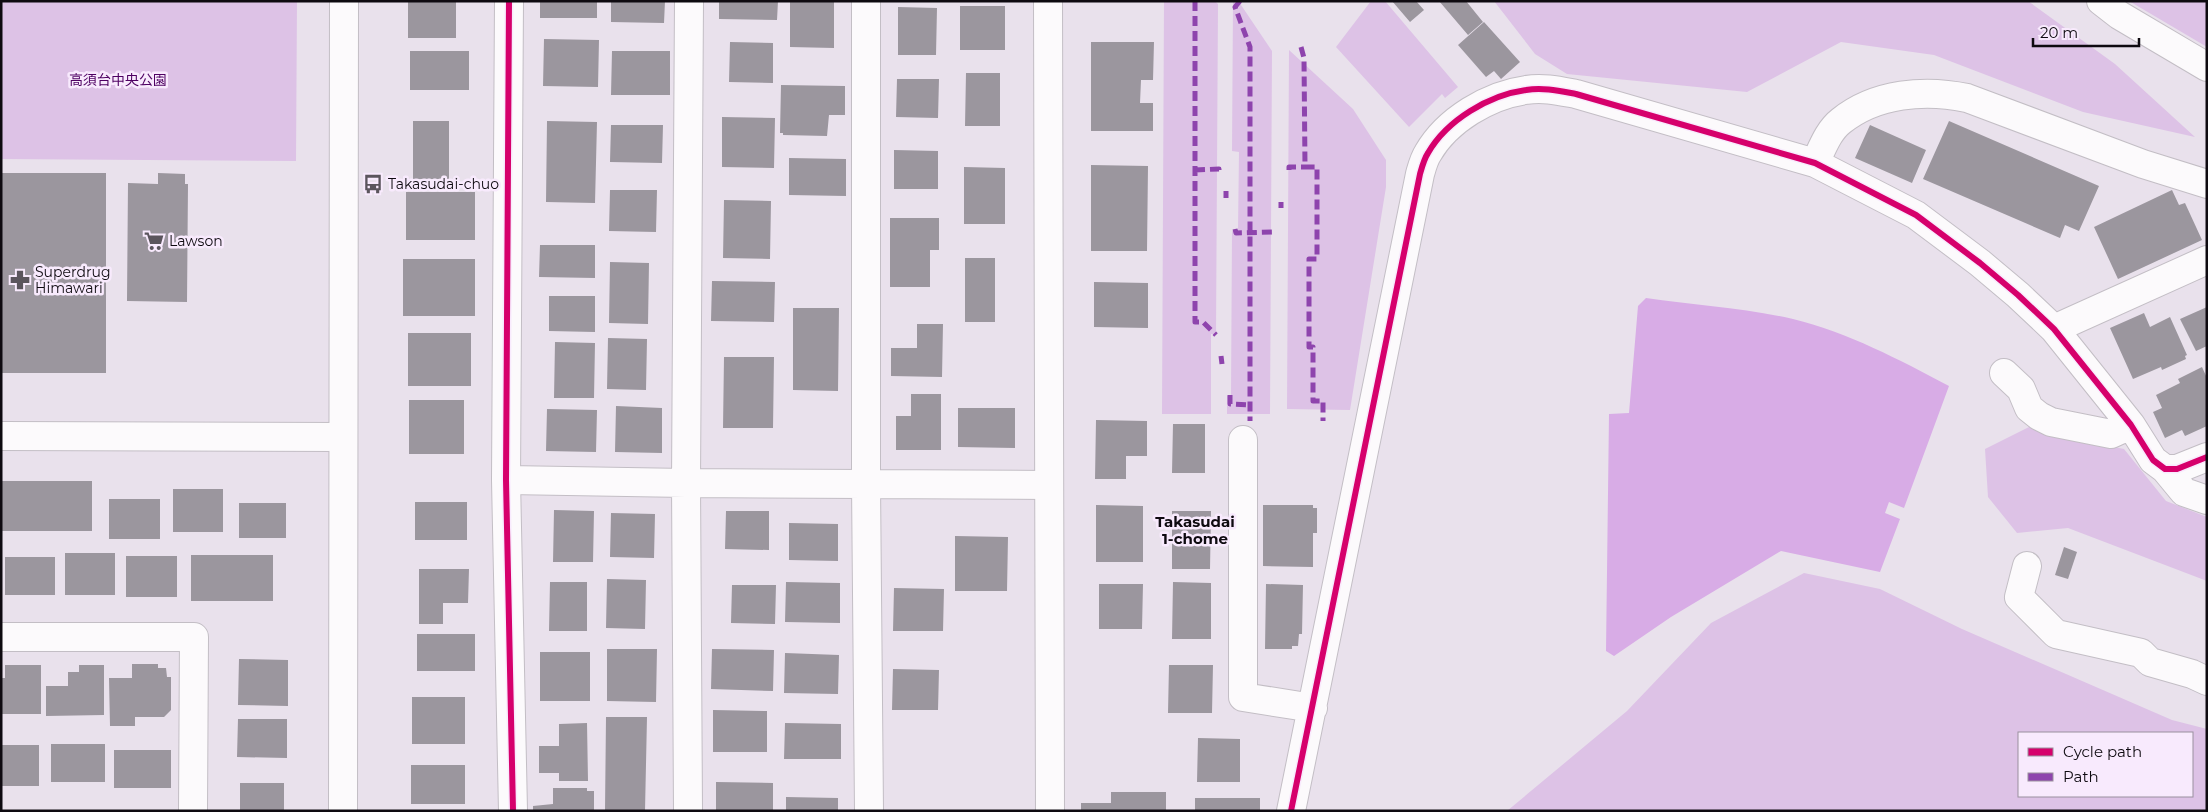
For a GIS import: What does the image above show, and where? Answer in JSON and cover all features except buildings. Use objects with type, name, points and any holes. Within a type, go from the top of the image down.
[{"type":"street","points":[[343,811],[344,1]]},
{"type":"street","points":[[509,1],[506,480],[513,811]]},
{"type":"street","points":[[688,811],[686,484],[689,1]]},
{"type":"street","points":[[866,1],[866,484],[869,811]]},
{"type":"street","points":[[1048,1],[1050,811]]},
{"type":"street","points":[[2101,1],[2120,15],[2207,67]]},
{"type":"street","points":[[1292,811],[1414,194],[1428,153],[1447,130],[1460,119],[1492,100],[1527,90],[1544,89],[1576,94],[1815,163],[1916,215],[1980,263],[2054,329],[2131,425],[2153,460],[2165,469],[2184,492],[2207,500]]},
{"type":"street","points":[[1815,163],[1829,134],[1841,121],[1860,110],[1877,102],[1898,96],[1919,93],[1944,93],[1967,98],[2143,164],[2207,184]]},
{"type":"street","points":[[2054,329],[2207,260]]},
{"type":"street","points":[[2004,373],[2021,389],[2029,408],[2051,422],[2111,434],[2131,425]]},
{"type":"street","points":[[1,436],[344,437]]},
{"type":"street","points":[[1244,440],[1244,697],[1313,708]]},
{"type":"street","points":[[2165,469],[2177,469],[2207,458]]},
{"type":"street","points":[[506,480],[686,484],[1049,485]]},
{"type":"street","points":[[2027,566],[2019,596],[2056,634],[2141,653],[2150,662],[2192,674],[2207,681]]},
{"type":"street","points":[[1,637],[194,637],[193,811]]},
{"type":"green space","name":"高須台中央公園","points":[[1,1],[297,1],[296,161],[1,159]]},
{"type":"green space","points":[[1164,1],[1215,1],[1218,4],[1216,334],[1211,334],[1211,414],[1162,414]]},
{"type":"green space","points":[[1371,1],[1385,1],[1458,87],[1445,98],[1442,94],[1409,127],[1336,47]]},
{"type":"green space","points":[[1494,1],[2028,1],[2115,64],[2195,137],[2083,112],[1934,55],[1841,42],[1747,92],[1567,74],[1535,54]]},
{"type":"green space","points":[[2129,1],[2207,1],[2207,47]]},
{"type":"green space","points":[[1233,2],[1239,2],[1272,51],[1270,414],[1227,414],[1227,396],[1231,396],[1232,231],[1238,230],[1239,152],[1232,151]]},
{"type":"green space","points":[[1289,50],[1353,109],[1386,160],[1386,187],[1350,410],[1287,409]]},
{"type":"green space","points":[[2033,425],[2064,437],[2124,449],[2166,501],[2207,517],[2207,581],[2068,528],[2017,533],[1988,497],[1985,449]]},
{"type":"green space","points":[[1804,573],[1880,589],[1962,629],[2172,720],[2207,729],[2207,811],[1507,811],[1627,711],[1711,623]]},
{"type":"shaded area","points":[[1646,298],[1757,312],[1814,325],[1854,339],[1949,386],[1904,508],[1889,502],[1885,513],[1900,519],[1880,572],[1781,551],[1671,617],[1614,656],[1606,651],[1609,414],[1629,413],[1638,306]]},
{"type":"marked path","points":[[1195,1],[1195,322],[1203,322],[1216,335]]},
{"type":"marked path","points":[[1240,1],[1235,7],[1250,47],[1250,421]]},
{"type":"marked path","points":[[1301,47],[1304,58],[1305,167],[1317,167],[1317,259],[1309,259],[1309,347],[1313,347],[1313,401],[1323,401],[1323,421]]},
{"type":"marked path","points":[[1289,170],[1289,167],[1305,167]]},
{"type":"marked path","points":[[1195,170],[1219,170]]},
{"type":"marked path","points":[[1226,191],[1226,198]]},
{"type":"marked path","points":[[1281,202],[1281,208]]},
{"type":"marked path","points":[[1235,229],[1236,233],[1275,231]]},
{"type":"marked path","points":[[1221,356],[1222,364]]},
{"type":"marked path","points":[[1230,395],[1230,404],[1249,405]]},
{"type":"cycle path","points":[[509,1],[506,480],[513,811]]},
{"type":"cycle path","points":[[1291,811],[1424,160],[1436,141],[1446,130],[1470,111],[1498,97],[1532,89],[1576,94],[1815,163],[1916,215],[1980,263],[2018,295],[2054,329],[2131,425],[2153,460],[2165,469],[2177,469],[2207,457]]},
{"type":"place","name":"Takasudai-chuo","points":[[373,184]]},
{"type":"place","name":"Lawson","points":[[154,241]]},
{"type":"place","name":"Superdrug Himawari","points":[[20,280]]},
{"type":"district","name":"Takasudai 1-chome","points":[[1195,530]]}]
